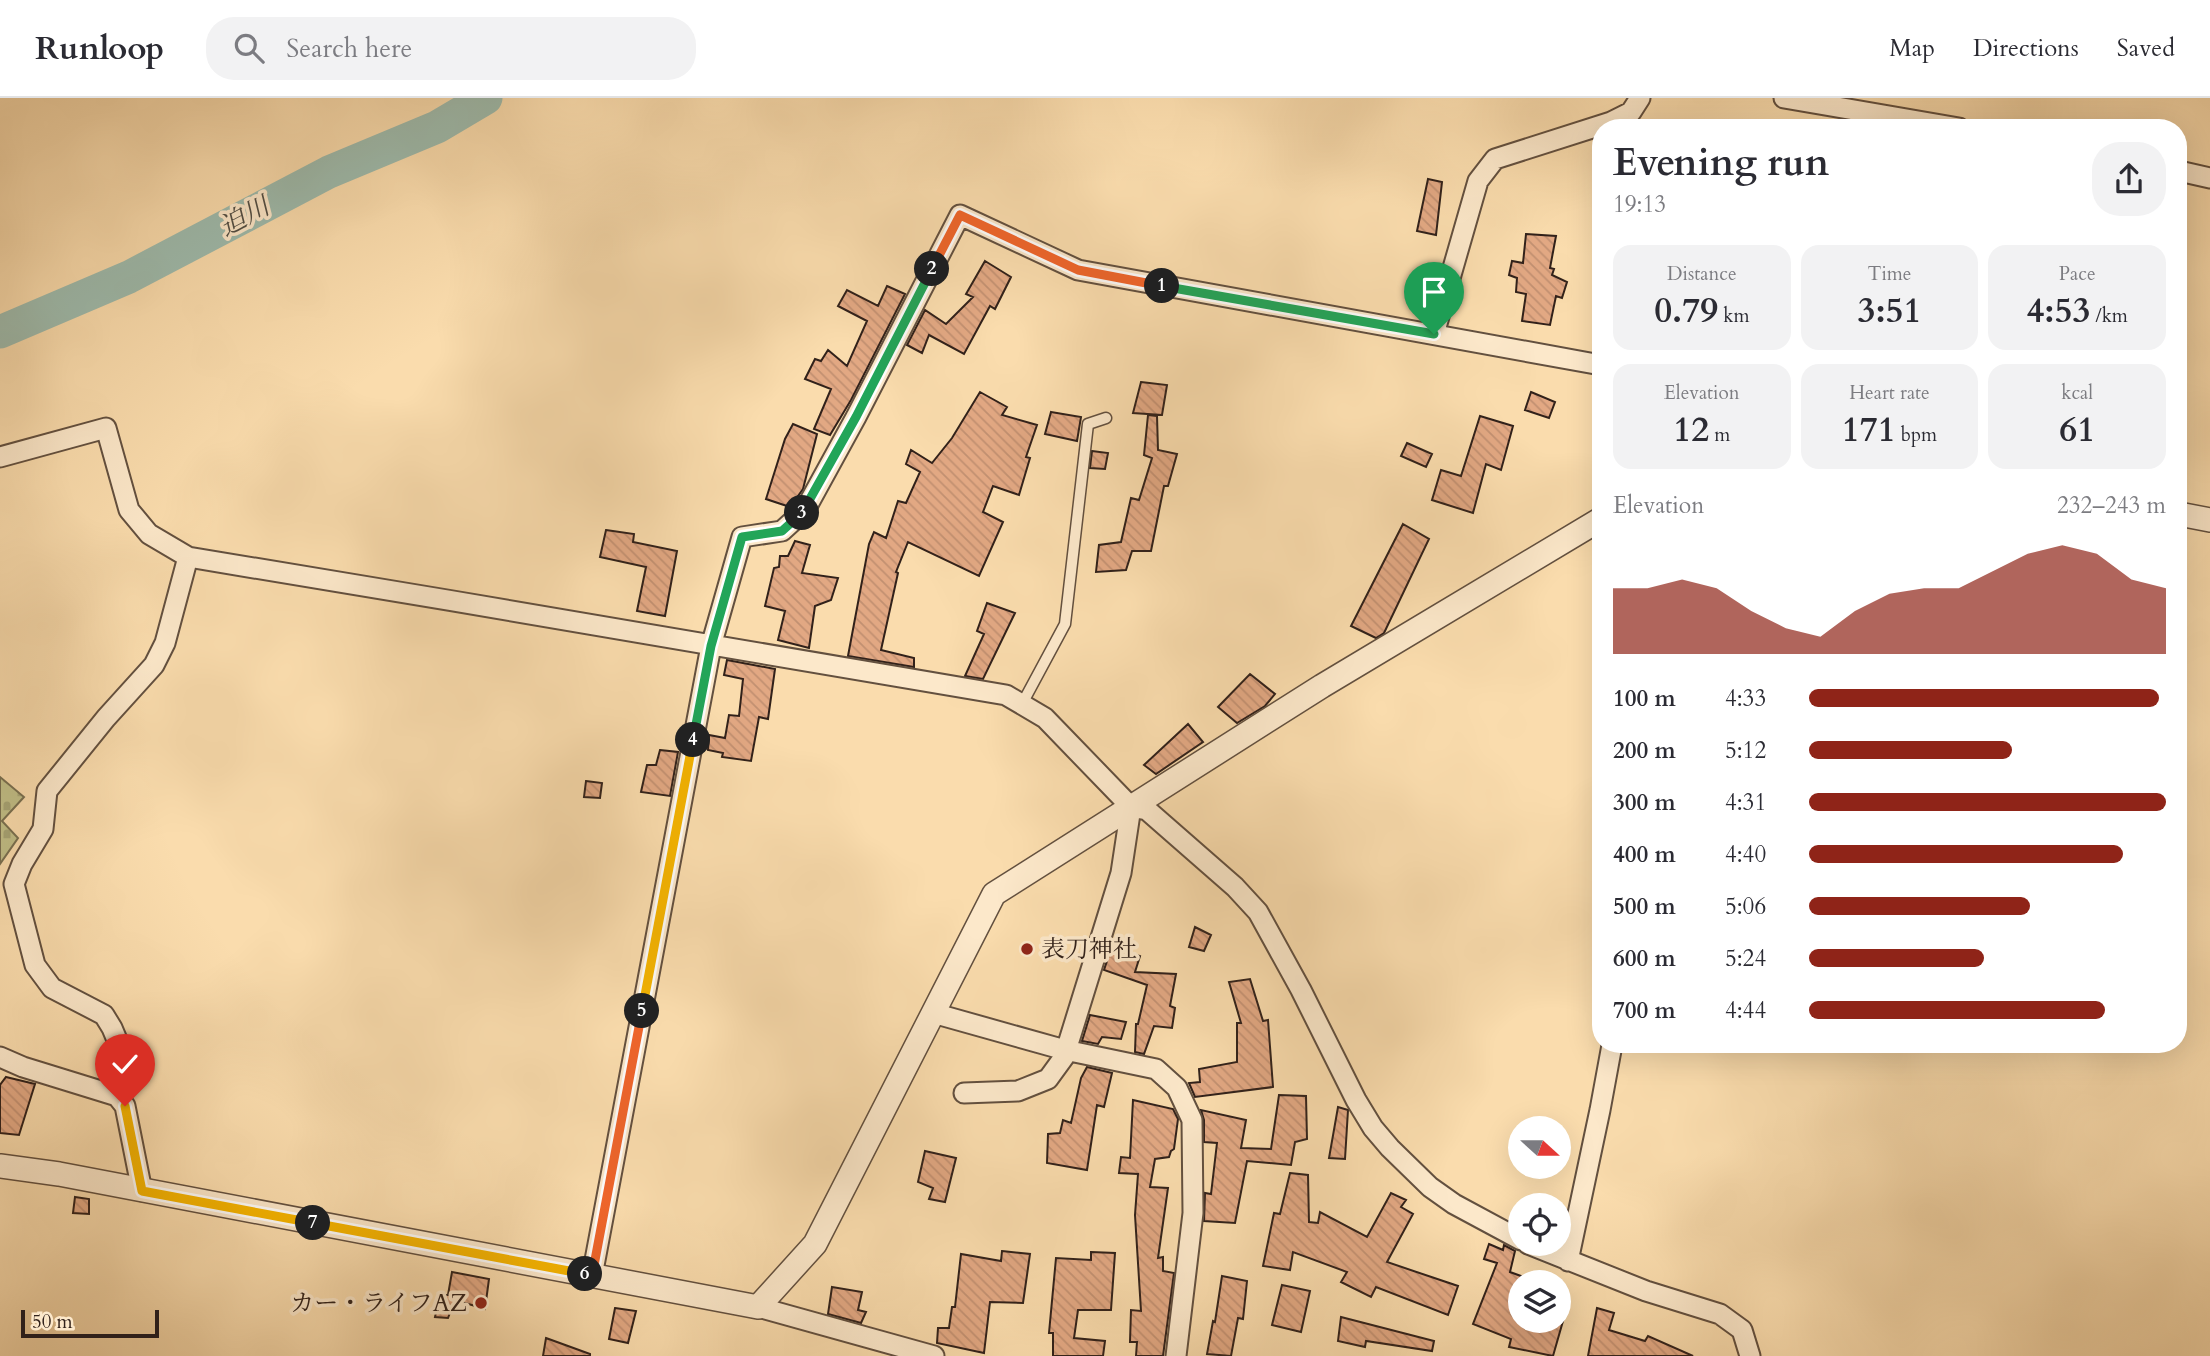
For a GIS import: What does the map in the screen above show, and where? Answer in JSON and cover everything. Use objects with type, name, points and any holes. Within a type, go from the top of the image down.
[{"type":"street","points":[[1617,119],[1631,112],[1640,98]]},
{"type":"street","points":[[1784,98],[1906,119]]},
{"type":"street","points":[[1434,334],[1478,181],[1495,159],[1592,128]]},
{"type":"street","points":[[2187,173],[2210,178]]},
{"type":"street","points":[[592,1276],[711,646],[742,537],[782,531],[805,510],[960,215],[1078,270],[1592,363]]},
{"type":"street","points":[[0,457],[106,428],[129,510],[149,534],[188,556],[548,615],[711,646],[1006,695],[1045,718],[1131,807],[1147,810],[1236,887],[1258,912],[1373,1128],[1390,1149],[1430,1187],[1454,1204],[1508,1233]]},
{"type":"street","points":[[2187,516],[2210,520]]},
{"type":"street","points":[[758,1307],[815,1244],[994,894],[1322,686],[1592,524]]},
{"type":"street","points":[[117,1096],[128,1080],[128,1066],[112,1028],[104,1015],[52,988],[35,965],[15,884],[22,863],[43,829],[47,791],[106,718],[154,665],[165,643],[188,556]]},
{"type":"street","points":[[964,1093],[1018,1091],[1048,1079],[1064,1057],[1121,873],[1131,807]]},
{"type":"street","points":[[933,1013],[1065,1050],[1156,1069],[1177,1088],[1192,1120],[1193,1213],[1176,1356]]},
{"type":"street","points":[[1568,1261],[1610,1053]]},
{"type":"street","points":[[0,1057],[23,1067],[117,1096],[125,1106],[142,1191]]},
{"type":"street","points":[[0,1166],[60,1174],[758,1307],[934,1356]]},
{"type":"street","points":[[1556,1256],[1646,1291],[1720,1314],[1742,1331],[1750,1356]]},
{"type":"lane","points":[[1022,704],[1065,624],[1088,425],[1106,418]]},
{"type":"green space","points":[[0,777],[24,797],[2,821],[18,838],[0,864]]},
{"type":"building","points":[[1428,179],[1442,182],[1436,235],[1417,231]]},
{"type":"building","points":[[1526,234],[1556,236],[1550,268],[1554,269],[1552,275],[1567,282],[1562,298],[1556,296],[1550,325],[1522,321],[1526,294],[1516,292],[1517,278],[1509,275],[1512,261],[1523,263]]},
{"type":"building","points":[[985,261],[1011,277],[995,309],[990,306],[964,354],[929,335],[922,353],[907,345],[925,310],[946,324],[973,297],[966,294]]},
{"type":"building","points":[[887,286],[905,294],[851,400],[830,435],[814,429],[831,389],[805,379],[815,359],[821,361],[828,350],[847,366],[867,321],[838,306],[847,290],[878,306]]},
{"type":"building","points":[[1141,382],[1167,385],[1162,415],[1133,413]]},
{"type":"building","points":[[980,392],[1007,407],[1002,415],[1037,425],[1026,457],[1030,458],[1019,495],[993,486],[983,512],[1003,522],[979,576],[908,542],[896,572],[898,573],[881,650],[914,658],[914,667],[848,656],[869,544],[874,532],[886,538],[898,501],[906,503],[920,472],[906,464],[911,450],[932,463],[952,438]]},
{"type":"building","points":[[1531,392],[1555,402],[1549,418],[1525,410]]},
{"type":"building","points":[[1051,412],[1081,417],[1077,441],[1045,434]]},
{"type":"building","points":[[1148,415],[1157,416],[1158,450],[1177,454],[1168,486],[1164,486],[1151,551],[1132,551],[1126,570],[1096,572],[1099,545],[1121,542],[1131,498],[1139,500],[1152,458],[1144,455]]},
{"type":"building","points":[[1480,416],[1513,426],[1501,470],[1486,464],[1473,513],[1432,500],[1441,470],[1461,476]]},
{"type":"building","points":[[793,424],[817,434],[803,489],[790,507],[766,499],[785,439]]},
{"type":"building","points":[[1407,443],[1432,454],[1426,467],[1401,456]]},
{"type":"building","points":[[1092,451],[1108,453],[1105,469],[1090,468]]},
{"type":"building","points":[[1403,524],[1429,539],[1384,633],[1376,638],[1351,626]]},
{"type":"building","points":[[606,530],[634,534],[633,542],[677,551],[665,616],[637,611],[646,567],[600,557]]},
{"type":"building","points":[[795,541],[810,545],[802,573],[838,578],[831,600],[815,606],[809,648],[778,640],[785,611],[765,606],[774,568],[779,567],[780,556],[788,556]]},
{"type":"building","points":[[987,603],[1015,613],[983,679],[965,676],[984,634],[977,631]]},
{"type":"building","points":[[727,660],[775,669],[768,719],[759,717],[751,761],[722,757],[723,753],[708,750],[709,735],[725,738],[729,715],[739,716],[743,679],[724,675]]},
{"type":"building","points":[[1250,674],[1275,694],[1265,706],[1237,723],[1218,707]]},
{"type":"building","points":[[1188,724],[1203,742],[1156,774],[1144,765]]},
{"type":"building","points":[[660,750],[678,752],[670,796],[641,792],[647,765],[656,765]]},
{"type":"building","points":[[586,781],[602,783],[600,798],[584,797]]},
{"type":"building","points":[[1195,927],[1211,935],[1204,951],[1189,947]]},
{"type":"building","points":[[1112,946],[1140,956],[1135,972],[1176,974],[1170,1006],[1175,1008],[1172,1028],[1154,1026],[1144,1054],[1135,1052],[1136,1024],[1147,985],[1104,970]]},
{"type":"building","points":[[1250,979],[1263,1021],[1268,1020],[1273,1087],[1195,1097],[1189,1083],[1200,1082],[1199,1069],[1237,1062],[1237,1023],[1241,1023],[1229,982]]},
{"type":"building","points":[[1090,1015],[1126,1022],[1121,1039],[1102,1037],[1098,1044],[1082,1041]]},
{"type":"building","points":[[1087,1067],[1112,1073],[1104,1107],[1097,1105],[1087,1170],[1047,1163],[1048,1134],[1060,1133],[1063,1120],[1071,1123],[1081,1078]]},
{"type":"building","points":[[6,1077],[35,1084],[19,1135],[0,1133],[0,1085]]},
{"type":"building","points":[[1279,1095],[1306,1096],[1307,1139],[1295,1142],[1291,1165],[1247,1161],[1235,1223],[1204,1221],[1205,1193],[1211,1194],[1217,1143],[1204,1142],[1201,1110],[1246,1120],[1241,1148],[1271,1149]]},
{"type":"building","points":[[1133,1100],[1173,1109],[1178,1119],[1174,1149],[1169,1157],[1155,1159],[1150,1187],[1168,1188],[1158,1258],[1163,1257],[1163,1271],[1174,1273],[1163,1356],[1136,1356],[1137,1342],[1130,1342],[1131,1310],[1141,1311],[1135,1215],[1138,1174],[1119,1173],[1121,1157],[1130,1158]]},
{"type":"building","points":[[1338,1107],[1348,1110],[1345,1159],[1329,1158]]},
{"type":"building","points":[[925,1151],[956,1158],[945,1202],[929,1199],[933,1188],[918,1182]]},
{"type":"building","points":[[1290,1173],[1308,1175],[1309,1222],[1318,1223],[1320,1212],[1367,1237],[1391,1193],[1406,1200],[1401,1207],[1413,1214],[1387,1262],[1458,1286],[1448,1315],[1376,1287],[1371,1297],[1341,1282],[1347,1272],[1293,1252],[1290,1270],[1263,1266],[1274,1213],[1280,1214]]},
{"type":"building","points":[[75,1197],[89,1199],[89,1214],[73,1213]]},
{"type":"building","points":[[1489,1244],[1503,1250],[1504,1245],[1508,1247],[1508,1256],[1514,1256],[1510,1270],[1508,1270],[1508,1333],[1560,1333],[1553,1356],[1509,1347],[1511,1339],[1473,1324],[1497,1263],[1484,1259]]},
{"type":"building","points":[[1002,1251],[1030,1254],[1023,1303],[990,1302],[984,1353],[937,1343],[938,1328],[949,1328],[952,1307],[955,1307],[961,1254],[1001,1261]]},
{"type":"building","points":[[1091,1252],[1115,1253],[1111,1310],[1078,1310],[1074,1338],[1105,1341],[1103,1356],[1053,1356],[1053,1333],[1049,1333],[1056,1258],[1091,1260]]},
{"type":"building","points":[[452,1272],[489,1279],[485,1309],[455,1300],[448,1318],[435,1317],[440,1295],[448,1295]]},
{"type":"building","points":[[1222,1276],[1247,1281],[1243,1319],[1238,1318],[1231,1356],[1207,1354]]},
{"type":"building","points":[[1282,1285],[1310,1291],[1301,1332],[1272,1325]]},
{"type":"building","points":[[832,1287],[862,1292],[858,1310],[866,1312],[861,1323],[828,1314]]},
{"type":"building","points":[[615,1308],[636,1311],[628,1343],[609,1339]]},
{"type":"building","points":[[1597,1308],[1614,1313],[1609,1330],[1645,1341],[1648,1336],[1693,1356],[1588,1356]]},
{"type":"building","points":[[1341,1317],[1434,1341],[1432,1351],[1366,1341],[1365,1347],[1338,1341]]},
{"type":"building","points":[[546,1338],[590,1354],[590,1356],[543,1356]]},
{"type":"waterway","name":"迫川","points":[[0,332],[129,277],[329,172],[437,127],[486,98]]},
{"type":"place","name":"表刀神社","points":[[1027,949]]},
{"type":"place","name":"カー・ライフAZ","points":[[481,1303]]},
{"type":"route","points":[[125,1106],[142,1191],[592,1276],[711,646],[742,537],[782,531],[805,510],[960,215],[1078,270],[1434,334]]}]
